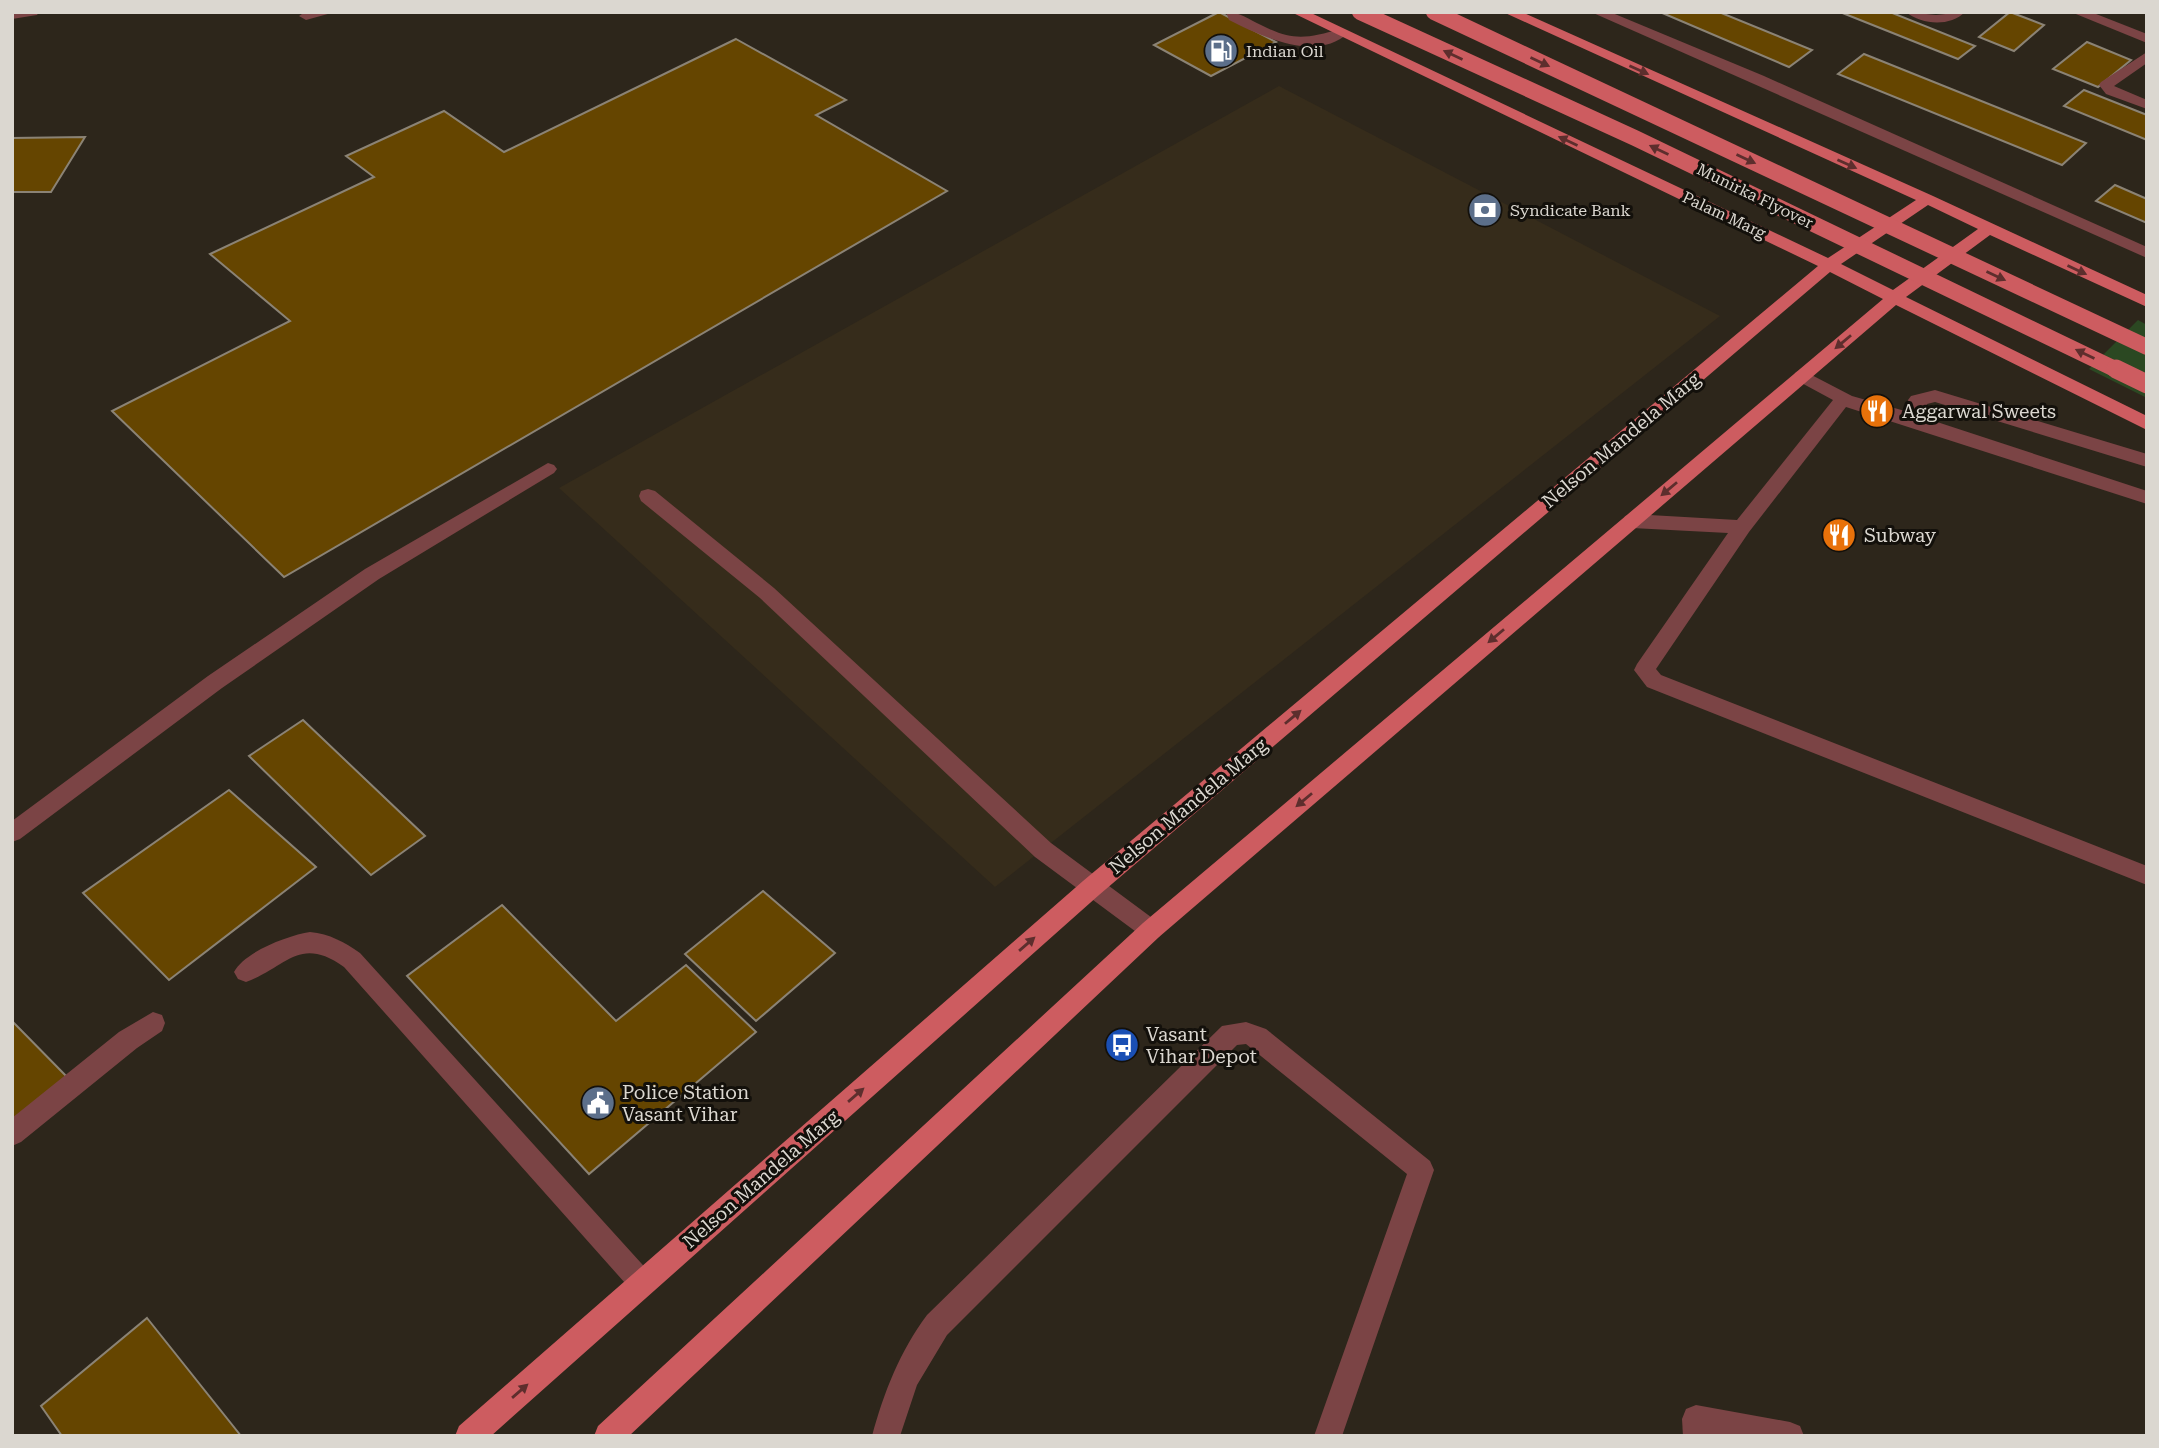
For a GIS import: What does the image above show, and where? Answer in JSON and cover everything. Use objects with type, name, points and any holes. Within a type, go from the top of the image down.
[{"type":"main road","name":"Palam Marg","points":[[1298,12],[1895,297],[2147,424]]},
{"type":"main road","name":"Munirka Flyover","points":[[1360,12],[1635,138],[2147,384]]},
{"type":"main road","name":"Munirka Flyover","points":[[1434,12],[2147,347]]},
{"type":"main road","points":[[1510,12],[2147,302]]},
{"type":"main road","name":"Nelson Mandela Marg","points":[[469,1436],[1091,888],[1829,265],[1927,200]]},
{"type":"main road","points":[[608,1436],[1151,930],[1895,297],[1988,229]]},
{"type":"street","points":[[12,15],[32,12]]},
{"type":"street","points":[[306,16],[328,12]]},
{"type":"street","points":[[1233,12],[1234,17],[1289,43],[1312,43],[1341,33]]},
{"type":"street","points":[[1598,12],[1759,79],[2147,253]]},
{"type":"street","points":[[1913,12],[1936,20],[1950,18],[1958,12]]},
{"type":"street","points":[[2078,12],[2147,39]]},
{"type":"street","points":[[2147,56],[2105,85],[2110,91],[2147,106]]},
{"type":"street","points":[[1802,376],[1845,400],[1923,423],[2147,498]]},
{"type":"street","points":[[1923,423],[1917,400],[1935,396],[2099,443],[2147,461]]},
{"type":"street","points":[[1845,400],[1840,402],[1742,527],[1644,666],[1647,676],[2147,876]]},
{"type":"street","points":[[12,833],[215,682],[372,573],[548,469]]},
{"type":"street","points":[[648,496],[766,593],[1043,850],[1151,930]]},
{"type":"street","points":[[1632,521],[1742,527]]},
{"type":"street","points":[[246,972],[291,944],[317,941],[339,949],[352,960],[642,1283]]},
{"type":"street","points":[[12,1134],[128,1040],[153,1023]]},
{"type":"street","points":[[886,1436],[907,1373],[921,1344],[937,1325],[1231,1034],[1237,1032],[1257,1037],[1422,1170],[1328,1436]]},
{"type":"street","points":[[1697,1436],[1696,1419],[1790,1436]]},
{"type":"shaded area","points":[[1279,86],[1720,316],[995,887],[559,488]]},
{"type":"green space","points":[[2138,320],[2147,325],[2147,398],[2089,369]]},
{"type":"building","points":[[1219,12],[1276,42],[1211,76],[1154,45]]},
{"type":"building","points":[[1660,12],[1719,12],[1812,50],[1789,67]]},
{"type":"building","points":[[1840,12],[1890,12],[1975,46],[1958,59]]},
{"type":"building","points":[[2010,12],[2044,25],[2014,51],[1979,37]]},
{"type":"building","points":[[736,39],[846,100],[816,115],[947,191],[284,577],[112,411],[290,321],[210,254],[374,177],[346,156],[444,111],[504,152]]},
{"type":"building","points":[[2087,42],[2131,60],[2098,87],[2053,69]]},
{"type":"building","points":[[1864,54],[2086,143],[2062,165],[1838,74]]},
{"type":"building","points":[[2084,90],[2147,115],[2147,140],[2064,106]]},
{"type":"building","points":[[85,137],[51,192],[12,192],[12,138]]},
{"type":"building","points":[[2115,185],[2147,199],[2147,223],[2096,201]]},
{"type":"building","points":[[303,720],[425,836],[371,875],[249,756]]},
{"type":"building","points":[[229,790],[316,867],[169,980],[83,893]]},
{"type":"building","points":[[763,891],[835,953],[756,1021],[685,954]]},
{"type":"building","name":"Police Station Vasant Vihar","points":[[502,905],[616,1021],[686,965],[756,1032],[589,1174],[407,976]]},
{"type":"building","points":[[12,1021],[70,1080],[12,1126]]},
{"type":"building","points":[[147,1318],[241,1436],[62,1436],[41,1406]]},
{"type":"place","name":"Indian Oil","points":[[1221,51]]},
{"type":"place","name":"Syndicate Bank","points":[[1485,210]]},
{"type":"place","name":"Aggarwal Sweets","points":[[1877,411]]},
{"type":"place","name":"Subway","points":[[1839,535]]},
{"type":"place","name":"Vasant Vihar Depot","points":[[1122,1045]]},
{"type":"place","name":"Police Station Vasant Vihar","points":[[598,1103]]}]
